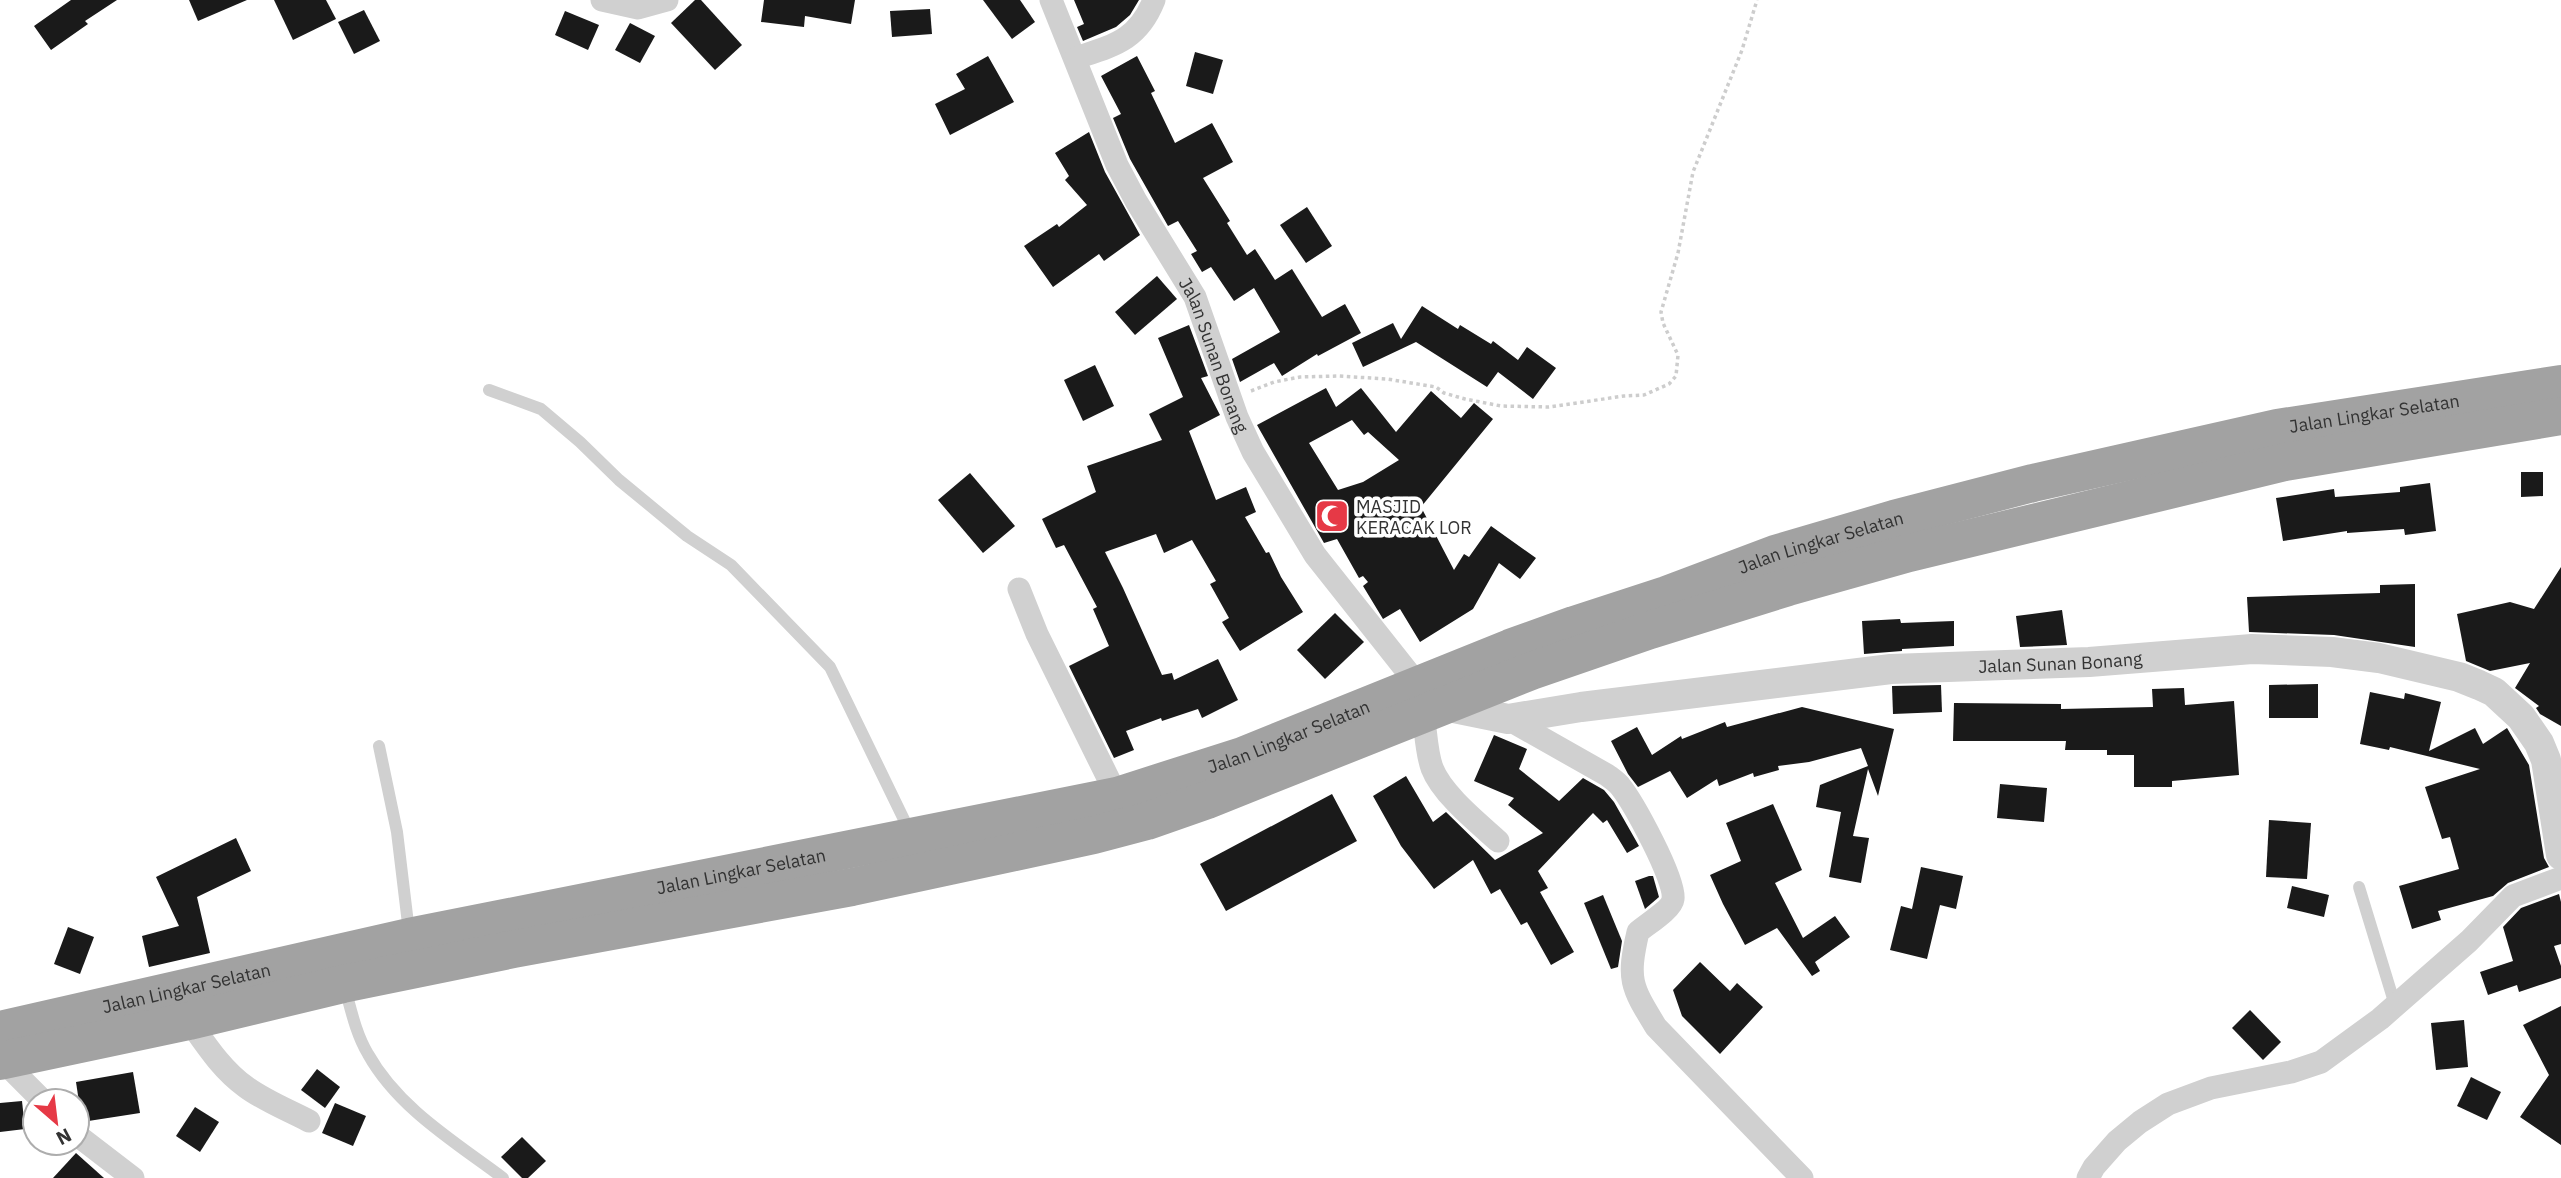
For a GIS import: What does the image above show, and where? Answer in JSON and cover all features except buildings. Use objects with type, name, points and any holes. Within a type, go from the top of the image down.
[{"type":"highway","name":"Jalan Lingkar Selatan","points":[[2281,445],[2561,384]]},
{"type":"highway","name":"Jalan Lingkar Selatan","points":[[1,1050],[189,1021],[344,984],[514,949],[805,895],[1044,846],[1147,821],[1207,800],[1429,701],[1510,648],[1666,595],[1775,554],[2033,483],[2281,445],[2561,416]]},
{"type":"highway","name":"Jalan Lingkar Selatan","points":[[1,1050],[409,937],[1117,796],[1429,701]]},
{"type":"highway","points":[[800,858],[805,895]]},
{"type":"street","points":[[602,0],[638,8],[667,0]]},
{"type":"street","name":"Jalan Sunan Bonang","points":[[1051,0],[1117,165],[1195,297],[1253,452],[1315,555],[1429,701],[1508,719],[1581,707],[1891,669],[2089,662],[2252,649],[2332,652],[2459,677],[2494,692],[2521,717],[2539,743],[2546,760],[2561,855]]},
{"type":"street","points":[[1076,58],[1133,35],[1141,26],[1154,0]]},
{"type":"street","points":[[1018,589],[1037,634],[1117,796]]},
{"type":"street","points":[[1429,701],[1429,759],[1436,775],[1473,818],[1498,841]]},
{"type":"street","points":[[1508,719],[1608,775],[1619,785],[1661,859],[1672,885],[1673,900],[1670,907],[1638,932],[1630,975],[1640,1001],[1656,1027],[1802,1178]]},
{"type":"street","points":[[2088,1178],[2117,1141],[2168,1104],[2211,1088],[2291,1072],[2321,1062],[2361,1034],[2395,1005],[2469,940],[2513,896],[2561,878]]},
{"type":"street","points":[[189,1021],[218,1061],[244,1086],[263,1099],[309,1121]]},
{"type":"street","points":[[1,1050],[31,1087]]},
{"type":"street","points":[[91,1146],[133,1178]]},
{"type":"lane","points":[[489,390],[541,409],[551,417],[619,480],[677,528],[731,565],[830,667],[912,835]]},
{"type":"lane","points":[[379,746],[397,832],[409,937]]},
{"type":"lane","points":[[2359,887],[2395,1005]]},
{"type":"lane","points":[[344,984],[361,1042],[391,1088],[405,1102],[503,1178]]},
{"type":"path","points":[[1231,399],[1274,382],[1300,377],[1387,379],[1436,387],[1444,393],[1465,400],[1501,406],[1549,407],[1644,395],[1669,384],[1676,376],[1678,355],[1663,323],[1661,312],[1678,253],[1693,172],[1742,50],[1757,0]]},
{"type":"place","name":"MASJID KERACAK LOR","points":[[1332,516]]}]
